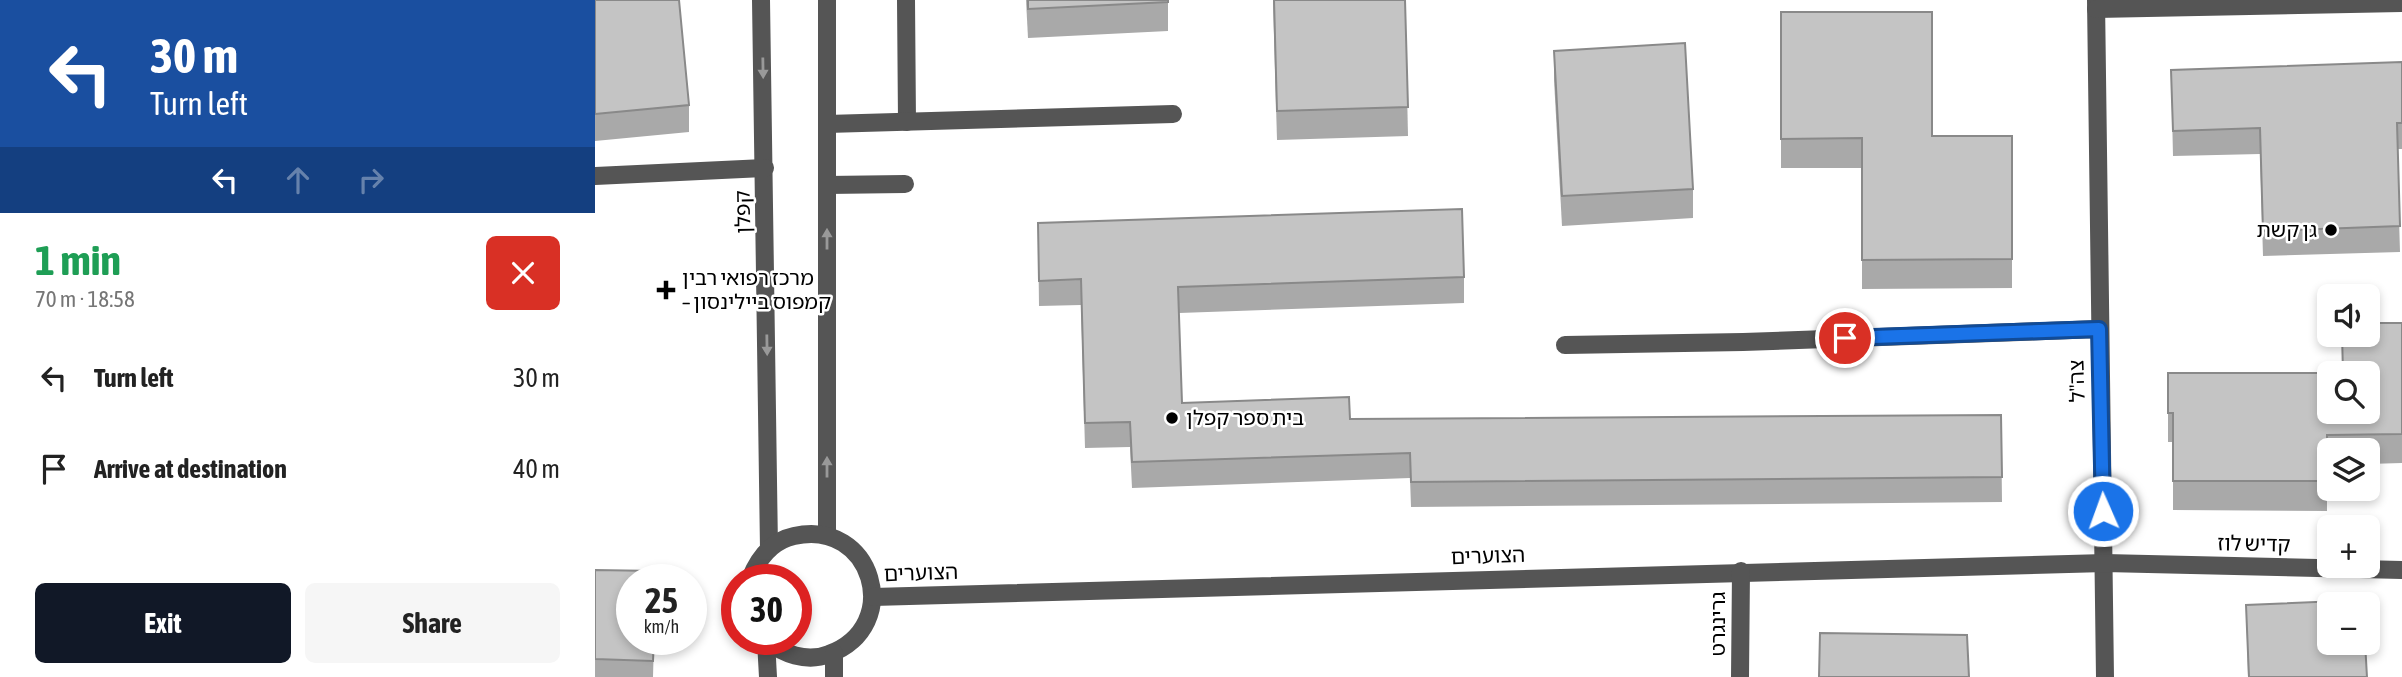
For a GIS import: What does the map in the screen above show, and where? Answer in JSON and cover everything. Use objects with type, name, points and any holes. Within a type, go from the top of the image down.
[{"type":"street","name":"קפלן","points":[[761,0],[769,549]]},
{"type":"street","points":[[827,0],[827,535]]},
{"type":"street","points":[[906,0],[907,122]]},
{"type":"street","points":[[2096,5],[2402,3]]},
{"type":"street","name":"צה\"ל","points":[[2096,5],[2105,677]]},
{"type":"street","points":[[827,124],[1173,114]]},
{"type":"street","points":[[595,176],[765,168]]},
{"type":"street","points":[[827,185],[905,184]]},
{"type":"street","points":[[1565,345],[1744,342],[2099,329]]},
{"type":"street","points":[[756,564],[769,549],[786,538],[807,533],[827,535],[846,544],[860,558],[870,577],[873,597],[869,617],[859,635],[834,653],[824,656],[795,655]]},
{"type":"street","name":"קדיש לוז","points":[[2105,563],[2402,570]]},
{"type":"street","name":"הצוערים","points":[[873,597],[2105,563]]},
{"type":"street","name":"גרינגרט","points":[[1740,677],[1741,571]]},
{"type":"street","points":[[834,653],[834,677]]},
{"type":"street","points":[[767,655],[768,677]]},
{"type":"building","points":[[595,0],[679,0],[689,105],[595,114]]},
{"type":"building","points":[[1028,0],[1168,0],[1168,2],[1028,9]]},
{"type":"building","points":[[1274,0],[1405,0],[1408,107],[1277,111]]},
{"type":"building","points":[[1781,12],[1932,12],[1932,136],[2012,136],[2012,259],[1862,260],[1862,138],[1781,139]]},
{"type":"building","points":[[1685,43],[1693,189],[1562,196],[1554,51]]},
{"type":"building","points":[[2402,62],[2402,123],[2397,123],[2400,226],[2263,231],[2260,128],[2173,131],[2171,70]]},
{"type":"building","points":[[1462,209],[1464,277],[1178,287],[1182,403],[1349,397],[1350,419],[2001,415],[2002,477],[1411,482],[1410,453],[1132,462],[1130,422],[1085,423],[1081,279],[1039,281],[1038,223]]},
{"type":"building","points":[[2380,323],[2402,323],[2402,434],[2327,435],[2327,438],[2317,438],[2317,481],[2173,481],[2173,413],[2168,413],[2168,373],[2317,373],[2317,424],[2380,424],[2380,361],[2343,361],[2342,347],[2380,347]]},
{"type":"building","points":[[595,570],[616,570],[616,655],[653,655],[653,661],[595,659]]},
{"type":"building","points":[[2317,602],[2317,655],[2366,655],[2367,677],[2249,677],[2246,605]]},
{"type":"building","points":[[1820,633],[1967,635],[1969,677],[1819,677]]},
{"type":"place","name":"גן קשת","points":[[2331,230]]},
{"type":"place","name":"מרכז רפואי רבין – קמפוס ביילינסון","points":[[666,290]]},
{"type":"place","name":"בית ספר קפלן","points":[[1172,418]]},
{"type":"route","points":[[1845,338],[2099,329],[2103,511]]}]
